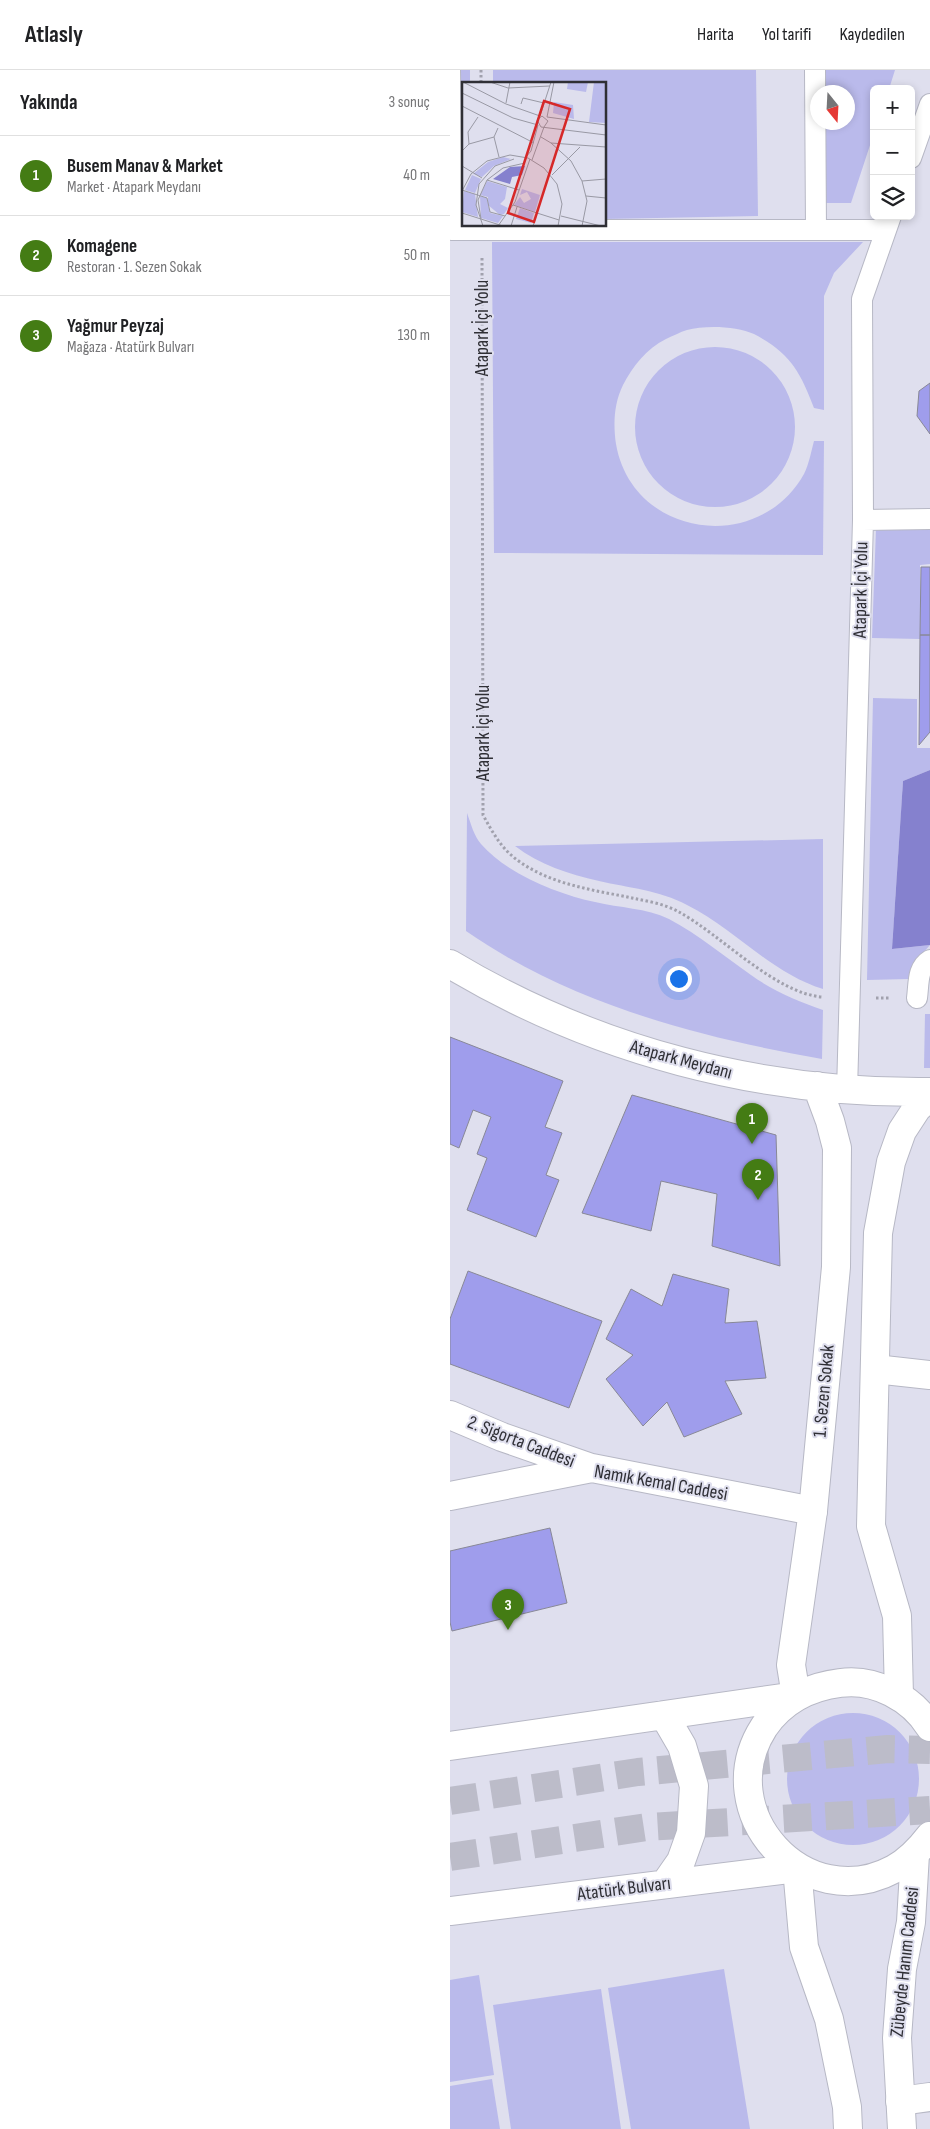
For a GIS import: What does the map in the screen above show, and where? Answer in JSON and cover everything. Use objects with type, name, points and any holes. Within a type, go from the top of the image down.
[{"type":"main road","name":"Atapark Meydanı","points":[[450,964],[486,986],[567,1025],[651,1054],[738,1076],[847,1091],[930,1092]]},
{"type":"main road","name":"1. Sezen Sokak","points":[[796,1696],[791,1665],[813,1511],[836,1267],[837,1148],[830,1121],[817,1086]]},
{"type":"main road","points":[[900,1696],[898,1616],[871,1526],[878,1233],[890,1162],[902,1132],[917,1108],[930,1098]]},
{"type":"main road","points":[[875,1369],[930,1374]]},
{"type":"main road","name":"2. Sigorta Caddesi","points":[[450,1415],[502,1437],[592,1468]]},
{"type":"main road","name":"Namık Kemal Caddesi","points":[[450,1496],[592,1468],[813,1511]]},
{"type":"main road","name":"Atatürk Bulvarı","points":[[925,1848],[894,1869],[871,1878],[845,1881],[820,1877],[797,1868],[774,1849],[758,1825],[748,1797],[748,1768],[757,1739],[773,1715],[796,1696],[820,1685],[848,1682],[874,1685],[900,1696],[923,1716],[930,1727]]},
{"type":"main road","name":"Atatürk Bulvarı","points":[[900,1696],[930,1694]]},
{"type":"main road","name":"Atatürk Bulvarı","points":[[450,1746],[796,1696]]},
{"type":"main road","points":[[664,1715],[682,1746],[694,1786],[692,1833],[682,1861],[665,1884]]},
{"type":"main road","name":"Zübeyde Hanım Caddesi","points":[[902,2129],[897,2038],[902,1969],[925,1848]]},
{"type":"main road","points":[[797,1868],[804,1947],[829,2019],[846,2107],[848,2129]]},
{"type":"main road","name":"Atatürk Bulvarı","points":[[450,1911],[797,1868]]},
{"type":"main road","points":[[900,2101],[930,2098]]},
{"type":"street","points":[[450,70],[451,230],[816,230],[889,223]]},
{"type":"street","points":[[815,70],[816,230]]},
{"type":"street","points":[[915,147],[930,104]]},
{"type":"street","name":"Atapark İçi Yolu","points":[[847,1091],[863,520],[862,300],[889,223]]},
{"type":"street","points":[[863,520],[930,519]]},
{"type":"street","points":[[917,998],[919,975],[923,964],[930,960]]},
{"type":"path","name":"Atapark İçi Yolu","points":[[482,231],[483,815],[499,844],[520,862],[544,876],[579,888],[651,902],[678,911],[785,985],[809,996],[851,999],[917,998]]},
{"type":"shaded area","points":[[450,70],[470,70],[470,82],[462,82],[462,211],[450,212]]},
{"type":"shaded area","points":[[493,70],[756,70],[758,216],[606,219],[606,82],[493,82]]},
{"type":"shaded area","points":[[819,70],[895,70],[890,85],[870,85],[870,145],[851,203],[818,203],[819,130],[855,130],[855,85],[819,85]]},
{"type":"shaded area","points":[[492,242],[863,242],[834,273],[824,296],[824,410],[814,408],[798,373],[777,348],[747,331],[712,327],[687,330],[666,339],[646,353],[631,371],[623,385],[615,414],[616,444],[627,475],[646,499],[670,516],[699,525],[729,525],[757,517],[783,500],[804,474],[814,441],[824,441],[823,555],[494,553]]},
{"type":"shaded area","points":[[723,347],[753,356],[772,370],[782,382],[789,396],[794,411],[794,443],[789,458],[782,472],[772,484],[760,494],[738,504],[723,507],[707,507],[692,504],[670,494],[648,472],[636,443],[635,419],[638,404],[648,382],[670,360],[699,348]]},
{"type":"shaded area","points":[[876,529],[930,529],[930,564],[920,565],[920,639],[872,638]]},
{"type":"shaded area","points":[[873,698],[917,699],[917,748],[930,748],[930,770],[903,781],[892,949],[930,945],[915,962],[909,979],[867,980]]},
{"type":"shaded area","points":[[930,770],[930,945],[892,949],[903,781]]},
{"type":"shaded area","points":[[467,813],[481,844],[505,865],[519,873],[565,894],[604,904],[642,910],[669,919],[768,986],[823,1010],[822,1059],[729,1040],[683,1028],[592,998],[548,979],[506,957],[466,931]]},
{"type":"shaded area","points":[[823,839],[823,989],[804,982],[770,962],[721,926],[687,905],[655,893],[565,872],[544,864],[515,846]]},
{"type":"shaded area","points":[[925,1014],[930,1014],[930,1068],[924,1068]]},
{"type":"shaded area","points":[[853,1713],[866,1714],[878,1718],[900,1732],[914,1754],[918,1766],[918,1792],[914,1804],[900,1826],[878,1840],[866,1844],[853,1845],[840,1844],[828,1840],[806,1826],[792,1804],[788,1792],[787,1779],[788,1766],[792,1754],[806,1732],[828,1718],[840,1714]]},
{"type":"shaded area","points":[[724,1969],[750,2129],[631,2129],[608,1988]]},
{"type":"shaded area","points":[[479,1975],[494,2075],[450,2082],[450,1980]]},
{"type":"shaded area","points":[[601,1989],[621,2129],[511,2129],[493,2005]]},
{"type":"shaded area","points":[[492,2079],[500,2129],[450,2129],[450,2086]]},
{"type":"building","points":[[930,383],[930,434],[917,416],[919,391]]},
{"type":"building","points":[[921,567],[930,567],[930,635],[920,635]]},
{"type":"building","points":[[920,635],[930,635],[930,732],[919,745]]},
{"type":"building","points":[[450,1037],[563,1081],[545,1127],[562,1133],[546,1175],[559,1180],[536,1237],[467,1210],[487,1158],[477,1154],[491,1117],[473,1110],[459,1148],[450,1144]]},
{"type":"building","points":[[632,1095],[776,1135],[780,1266],[712,1246],[717,1194],[661,1181],[651,1231],[582,1213]]},
{"type":"building","points":[[468,1271],[602,1321],[569,1408],[450,1364],[450,1319]]},
{"type":"building","points":[[673,1274],[729,1289],[725,1323],[757,1321],[766,1378],[725,1381],[742,1414],[684,1437],[667,1402],[643,1426],[606,1379],[633,1355],[606,1339],[631,1289],[662,1306]]},
{"type":"building","points":[[550,1528],[567,1603],[452,1631],[450,1622],[450,1551]]},
{"type":"tunnel","points":[[450,1801],[638,1772],[888,1749],[930,1750]]},
{"type":"tunnel","points":[[450,1857],[647,1827],[930,1810]]},
{"type":"place","name":"Busem Manav & Market","points":[[752,1144]]},
{"type":"place","name":"Komagene","points":[[758,1200]]},
{"type":"place","name":"Yağmur Peyzaj","points":[[508,1630]]}]
